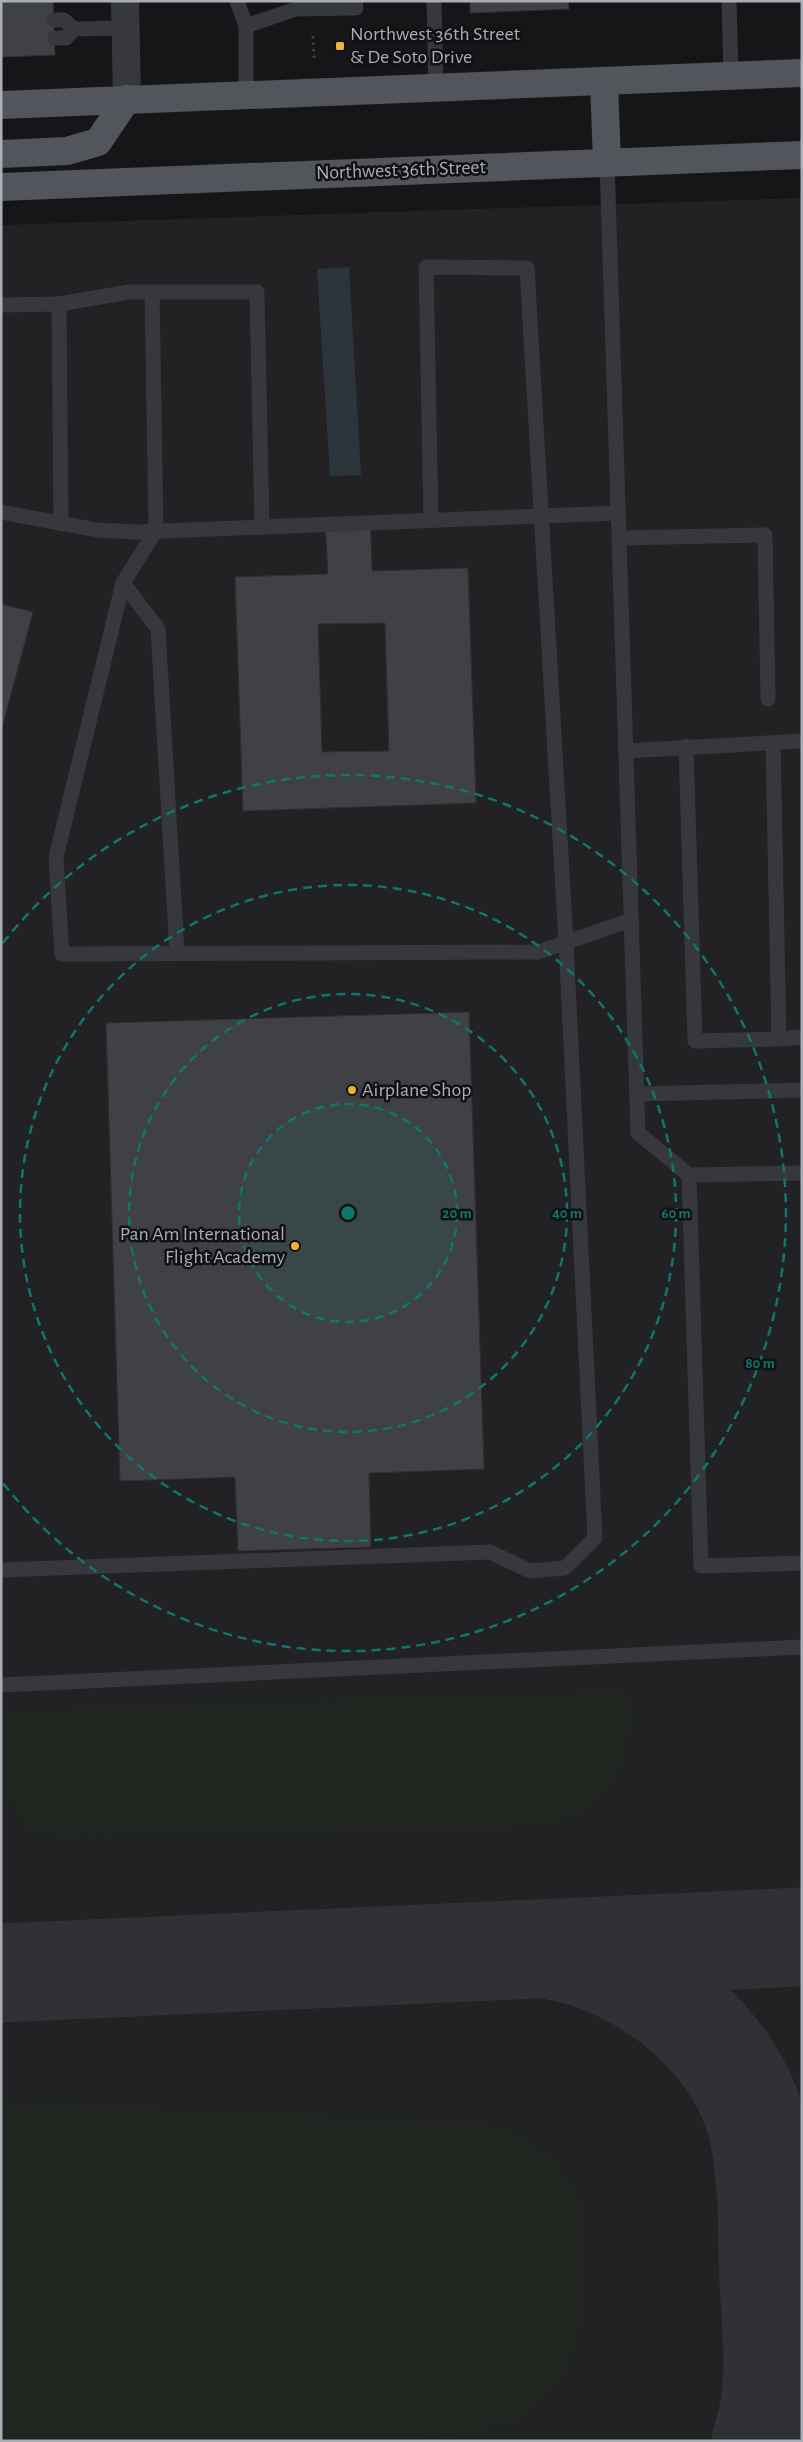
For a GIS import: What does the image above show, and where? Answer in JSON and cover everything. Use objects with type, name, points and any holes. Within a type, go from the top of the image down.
[{"type":"main road","points":[[1,105],[802,74]]},
{"type":"main road","points":[[604,81],[607,162]]},
{"type":"main road","points":[[1,154],[67,151],[98,142],[127,99]]},
{"type":"main road","name":"Northwest 36th Street","points":[[1,187],[802,154]]},
{"type":"street","points":[[126,14],[127,99]]},
{"type":"lane","points":[[237,1],[246,26],[246,95]]},
{"type":"lane","points":[[246,26],[296,9],[356,8],[356,1]]},
{"type":"lane","points":[[434,1],[436,88]]},
{"type":"lane","points":[[729,1],[731,76]]},
{"type":"lane","points":[[55,38],[66,38],[74,29],[126,14]]},
{"type":"lane","points":[[54,20],[64,20],[74,29]]},
{"type":"lane","points":[[607,162],[638,1133],[689,1175],[802,1172]]},
{"type":"lane","points":[[1,1570],[490,1552],[530,1571],[565,1568],[595,1538],[566,942],[528,268],[426,267],[431,520]]},
{"type":"lane","points":[[1,305],[59,304],[129,292],[257,292],[262,527]]},
{"type":"lane","points":[[152,292],[156,530],[123,583],[56,857],[62,954],[538,952],[631,920]]},
{"type":"lane","points":[[59,304],[61,524]]},
{"type":"lane","points":[[1,512],[97,530],[262,527],[618,513]]},
{"type":"lane","points":[[619,538],[765,535],[768,699]]},
{"type":"lane","points":[[123,583],[158,629],[177,953]]},
{"type":"lane","points":[[626,750],[802,741]]},
{"type":"lane","points":[[773,743],[780,1039]]},
{"type":"lane","points":[[686,746],[696,1041],[802,1037]]},
{"type":"lane","points":[[637,1094],[802,1090]]},
{"type":"lane","points":[[689,1175],[702,1566],[802,1563]]},
{"type":"lane","points":[[1,1685],[802,1647]]},
{"type":"path","points":[[313,32],[314,58]]},
{"type":"shaded area","points":[[802,198],[802,2441],[1,2441],[1,225]]},
{"type":"shaded area","points":[[349,267],[361,475],[330,476],[317,269]]},
{"type":"shaded area","points":[[627,1691],[632,1722],[618,1774],[584,1811],[539,1827],[62,1836],[27,1831],[6,1791],[3,1711]]},
{"type":"shaded area","points":[[60,2104],[502,2125],[554,2160],[581,2198],[581,2328],[563,2377],[522,2421],[419,2439],[367,2441],[1,2441],[1,2106]]},
{"type":"building","points":[[1,1],[53,1],[55,55],[1,57]]},
{"type":"building","points":[[470,1],[568,1],[569,9],[470,13]]},
{"type":"building","points":[[370,518],[372,571],[468,568],[476,803],[243,811],[235,577],[328,574],[325,519]],"holes":[[[385,623],[389,751],[322,752],[318,624]]]},
{"type":"building","points":[[1,604],[33,612],[1,731]]},
{"type":"building","name":"Pan Am International Flight Academy","points":[[469,1012],[484,1469],[369,1473],[371,1547],[238,1551],[235,1477],[120,1481],[106,1023]]},
{"type":"taxiway","points":[[1,1973],[802,1937]]},
{"type":"taxiway","points":[[561,1952],[594,1961],[627,1975],[658,1994],[686,2016],[712,2042],[733,2071],[749,2102],[759,2135],[764,2171],[773,2343],[770,2403],[761,2441]]},
{"type":"place","name":"Northwest 36th Street & De Soto Drive","points":[[340,46]]},
{"type":"place","name":"Airplane Shop","points":[[352,1090]]},
{"type":"place","name":"Pan Am International Flight Academy","points":[[295,1246]]}]
